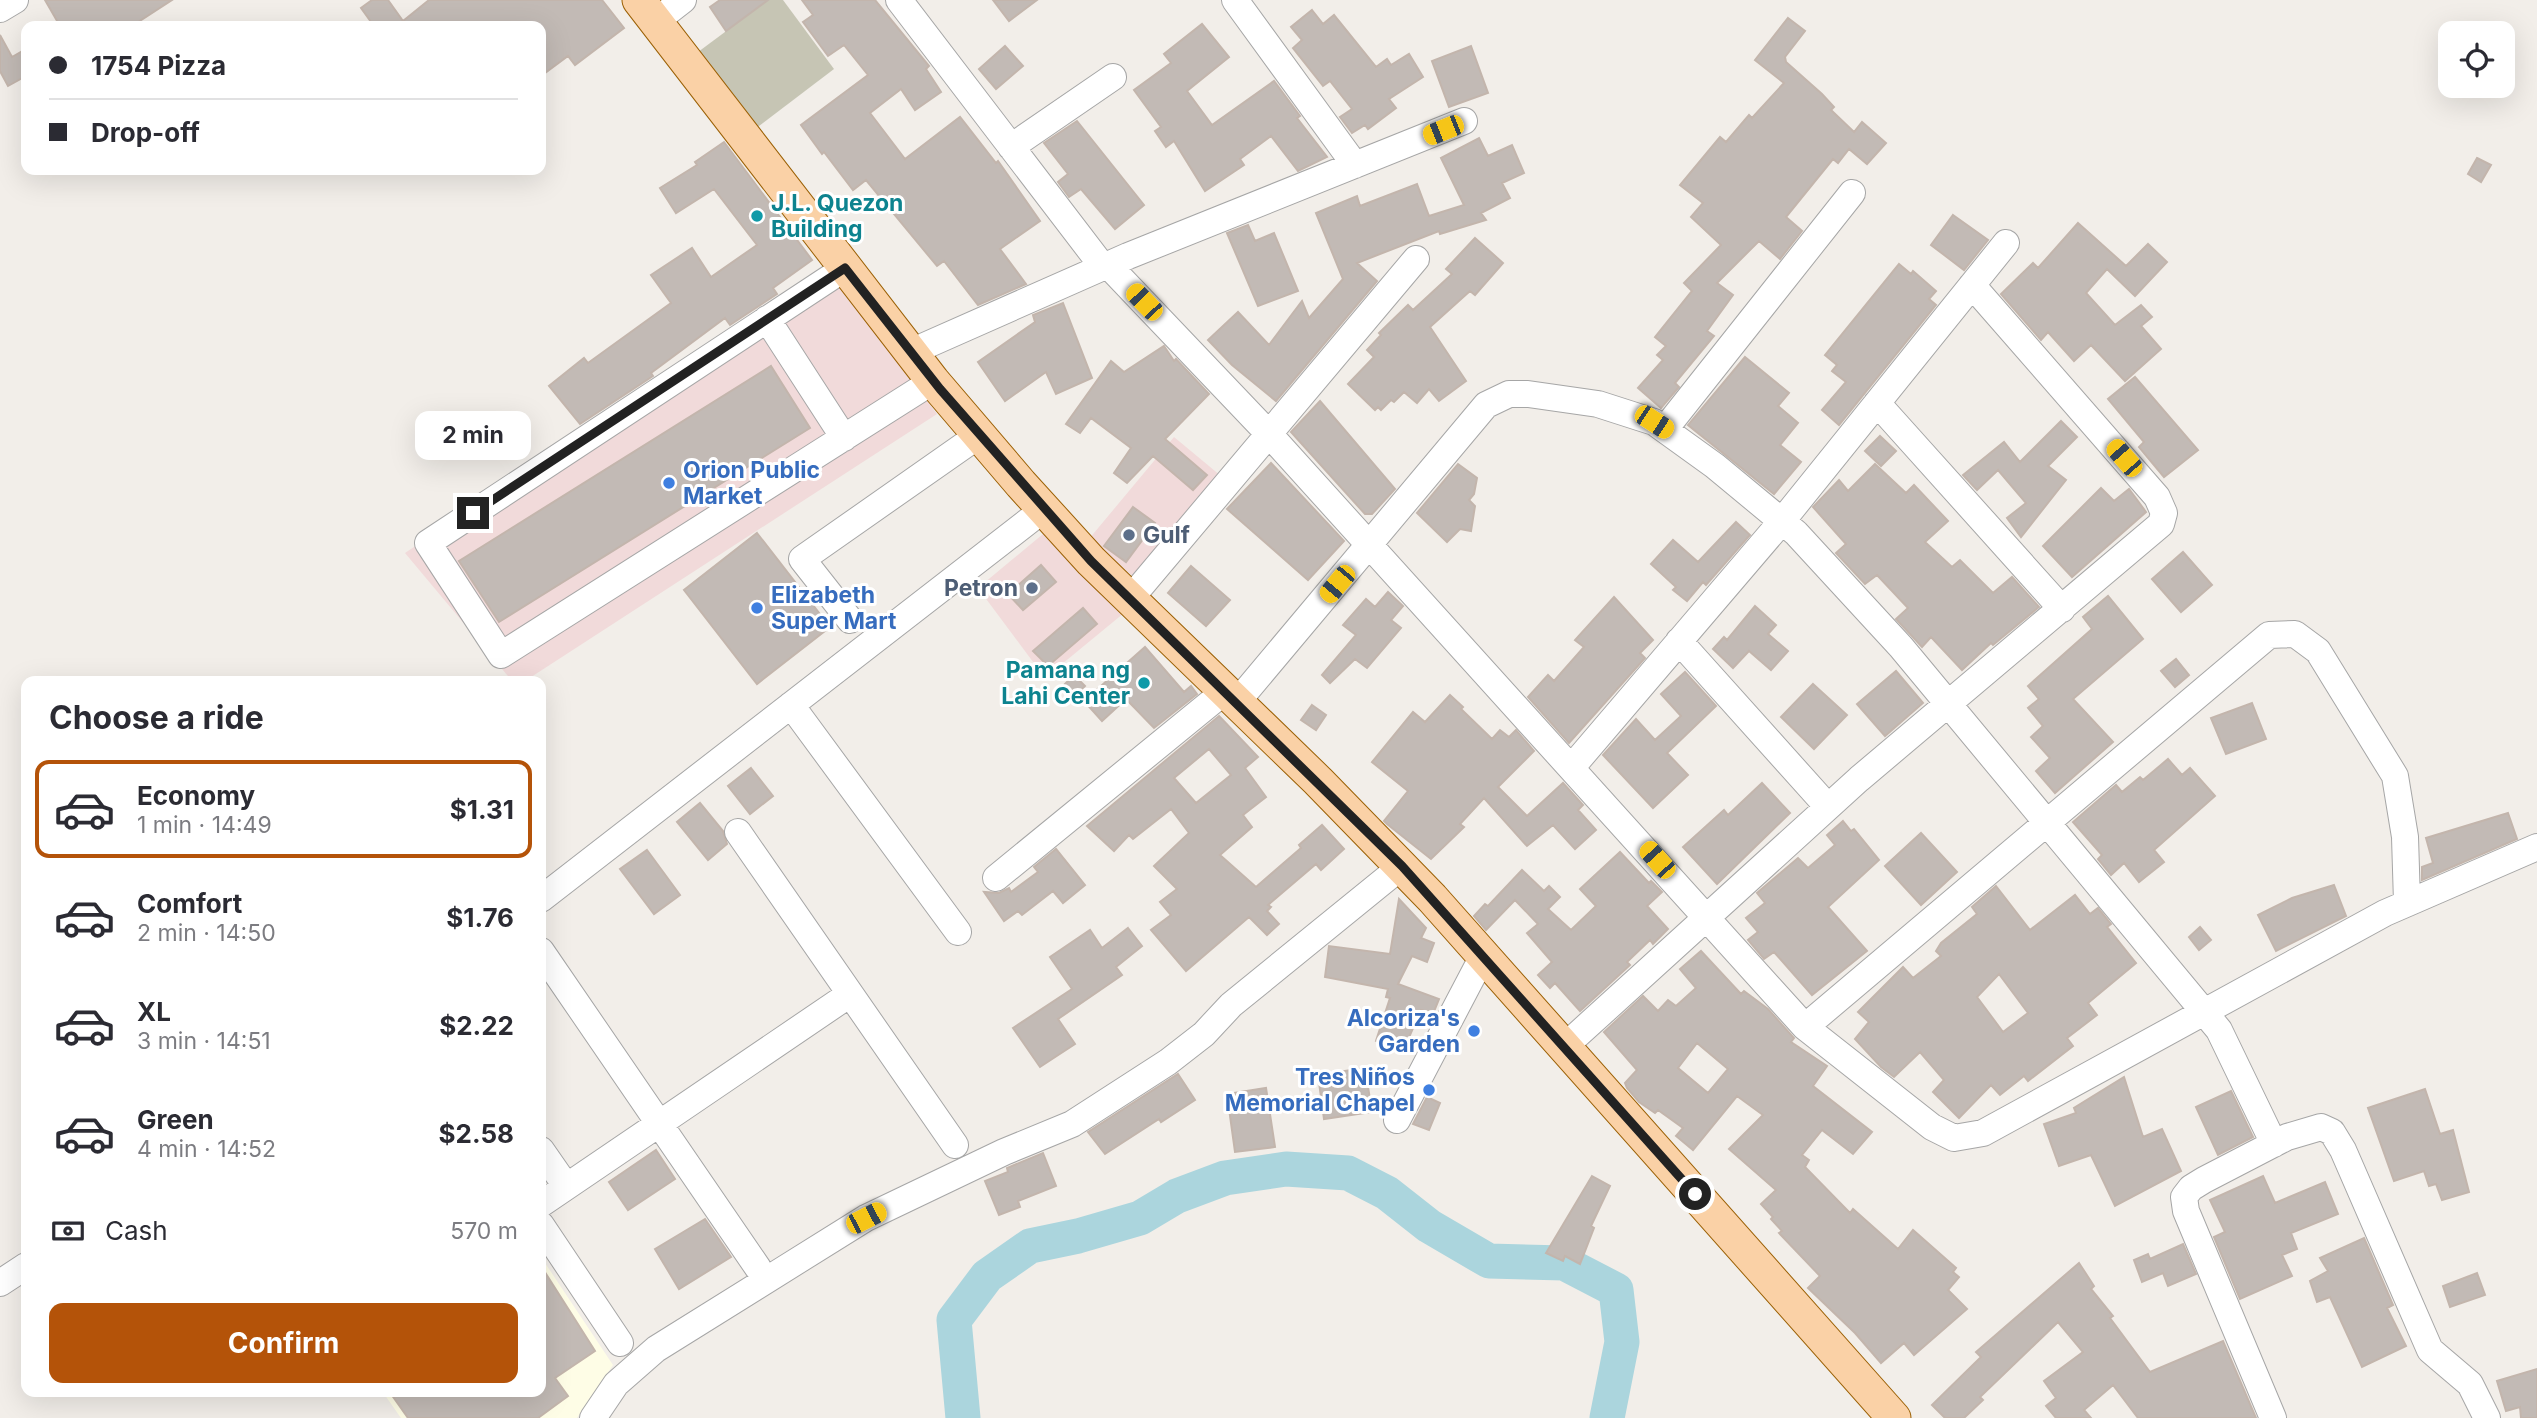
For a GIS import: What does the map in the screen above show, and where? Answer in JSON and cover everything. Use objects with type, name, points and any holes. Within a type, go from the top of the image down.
[{"type":"main road","points":[[648,11],[933,381],[1044,509],[1129,599],[1402,866],[1894,1418]]},
{"type":"street","points":[[0,9],[15,0]]},
{"type":"street","points":[[648,11],[684,0]]},
{"type":"street","points":[[899,0],[1106,266],[1269,434],[1370,544],[1708,916],[1780,1002],[1805,1027],[1932,1127],[1954,1138],[1964,1139],[1983,1133],[2407,902],[2537,847]]},
{"type":"street","points":[[1247,4],[1356,165]]},
{"type":"street","points":[[1011,147],[1113,77]]},
{"type":"street","points":[[911,352],[1106,266],[1464,121]]},
{"type":"street","points":[[1665,429],[1852,193]]},
{"type":"street","points":[[1572,766],[1782,521],[2006,243]]},
{"type":"street","points":[[1129,599],[1416,259]]},
{"type":"street","points":[[845,268],[428,543],[501,655],[933,381]]},
{"type":"street","points":[[1564,1047],[1828,807],[2155,530],[2164,518],[2164,508],[2157,497],[1972,285]]},
{"type":"street","points":[[767,319],[844,438]]},
{"type":"street","points":[[996,878],[1231,697],[1370,544],[1473,418],[1502,396],[1528,394],[1598,404],[1636,415],[1665,429],[1782,521],[1901,648],[2048,821],[2204,1012],[2231,1051],[2274,1144]]},
{"type":"street","points":[[1877,403],[2062,609]]},
{"type":"street","points":[[850,620],[802,559],[979,435]]},
{"type":"street","points":[[546,896],[1044,509]]},
{"type":"street","points":[[1805,1027],[2269,635],[2295,634],[2318,651],[2395,776],[2405,836],[2407,902]]},
{"type":"street","points":[[1679,640],[1828,807]]},
{"type":"street","points":[[791,705],[958,932]]},
{"type":"street","points":[[738,832],[955,1145]]},
{"type":"street","points":[[593,1418],[616,1384],[656,1349],[866,1218],[1004,1152],[1072,1124],[1126,1086],[1168,1062],[1204,1034],[1231,1005],[1402,866]]},
{"type":"street","points":[[1397,1120],[1483,956]]},
{"type":"street","points":[[546,958],[758,1268]]},
{"type":"street","points":[[546,1200],[850,994]]},
{"type":"street","points":[[2273,1418],[2189,1219],[2184,1197],[2197,1184],[2274,1144],[2302,1131],[2321,1127],[2337,1138],[2430,1350],[2470,1384],[2487,1418]]},
{"type":"street","points":[[546,1157],[566,1186]]},
{"type":"street","points":[[546,1232],[620,1343]]},
{"type":"street","points":[[0,1283],[21,1269]]},
{"type":"shaded area","points":[[768,0],[783,0],[834,69],[751,132],[694,55]]},
{"type":"shaded area","name":"Orion Public Market","points":[[828,270],[937,414],[533,676],[508,676],[405,553]]},
{"type":"shaded area","points":[[1174,437],[1221,476],[1135,578],[1089,539]]},
{"type":"shaded area","points":[[1049,529],[1124,613],[1045,678],[978,588]]},
{"type":"shaded area","points":[[546,1264],[613,1365],[577,1418],[401,1418],[386,1397],[546,1397]]},
{"type":"building","points":[[45,0],[172,0],[140,21],[57,21]]},
{"type":"building","points":[[372,0],[388,0],[403,21],[370,21],[361,8]]},
{"type":"building","points":[[429,0],[602,0],[624,28],[575,65],[568,56],[546,72],[546,21],[403,21]]},
{"type":"building","points":[[720,0],[768,0],[726,31],[710,7]]},
{"type":"building","points":[[802,0],[875,0],[929,66],[926,69],[941,92],[915,110],[901,89],[870,113],[905,159],[960,117],[996,163],[998,161],[1040,221],[1000,249],[1026,284],[978,305],[944,261],[937,266],[866,180],[853,190],[824,152],[822,154],[801,125],[868,75],[844,45],[828,56],[803,22],[813,15]]},
{"type":"building","points":[[993,0],[1037,0],[1009,21]]},
{"type":"building","points":[[1312,10],[1323,24],[1334,15],[1376,67],[1387,59],[1391,65],[1409,54],[1423,77],[1389,99],[1396,108],[1368,129],[1365,125],[1352,133],[1340,117],[1352,109],[1330,81],[1323,86],[1293,48],[1302,40],[1291,27]]},
{"type":"building","points":[[1788,18],[1805,31],[1785,57],[1786,62],[1822,94],[1834,107],[1831,110],[1854,132],[1862,122],[1886,143],[1867,164],[1849,149],[1838,163],[1833,159],[1786,217],[1802,231],[1780,259],[1759,241],[1717,283],[1733,295],[1707,331],[1714,336],[1675,383],[1679,387],[1661,408],[1638,388],[1663,360],[1657,355],[1666,346],[1655,337],[1692,291],[1684,283],[1721,245],[1691,217],[1703,203],[1680,185],[1720,137],[1726,142],[1749,115],[1752,118],[1784,83],[1755,60]]},
{"type":"building","points":[[1202,24],[1229,57],[1187,91],[1212,125],[1274,81],[1300,116],[1297,118],[1327,157],[1298,171],[1271,136],[1240,159],[1244,165],[1205,191],[1174,141],[1166,147],[1155,131],[1161,127],[1134,90],[1171,63],[1164,54]]},
{"type":"building","points":[[0,35],[12,57],[21,52],[21,79],[8,86],[0,71]]},
{"type":"building","points":[[1005,46],[1023,66],[996,89],[979,69]]},
{"type":"building","points":[[1471,46],[1488,93],[1449,107],[1432,61]]},
{"type":"building","points":[[1077,121],[1144,205],[1115,229],[1081,189],[1069,197],[1058,182],[1068,174],[1044,143]]},
{"type":"building","points":[[1479,138],[1488,156],[1512,145],[1524,173],[1502,183],[1510,198],[1481,213],[1486,220],[1440,234],[1439,231],[1357,263],[1377,281],[1276,401],[1232,365],[1208,340],[1238,312],[1269,345],[1302,301],[1309,318],[1343,279],[1316,213],[1357,196],[1360,206],[1417,184],[1429,216],[1464,205],[1441,158]]},
{"type":"building","points":[[724,142],[812,260],[773,288],[777,294],[730,325],[725,318],[651,373],[653,376],[580,424],[549,386],[584,358],[588,363],[671,303],[651,275],[692,248],[711,277],[757,245],[714,189],[676,213],[660,188],[697,165],[695,162]]},
{"type":"building","points":[[2477,158],[2491,165],[2481,182],[2468,174]]},
{"type":"building","points":[[1953,215],[1988,240],[1964,270],[1931,245]]},
{"type":"building","points":[[2078,223],[2126,266],[2148,244],[2167,262],[2135,296],[2107,269],[2086,293],[2115,325],[2141,305],[2152,317],[2141,326],[2161,349],[2125,381],[2091,345],[2074,361],[2048,332],[2041,340],[2001,294],[2033,263],[2038,268]]},
{"type":"building","points":[[1248,225],[1255,241],[1274,233],[1298,291],[1258,306],[1227,233]]},
{"type":"building","points":[[1475,238],[1503,263],[1475,295],[1470,291],[1430,327],[1466,381],[1439,401],[1429,389],[1417,403],[1404,392],[1394,402],[1391,400],[1381,410],[1378,407],[1375,410],[1348,384],[1374,357],[1367,350],[1381,335],[1379,333],[1408,305],[1413,310],[1452,274],[1446,269]]},
{"type":"building","points":[[1899,264],[1911,274],[1913,271],[1936,291],[1929,299],[1936,305],[1839,425],[1822,410],[1846,382],[1832,371],[1837,365],[1825,355]]},
{"type":"building","points":[[1063,303],[1092,378],[1056,394],[1046,372],[1005,401],[978,362],[1035,322],[1033,315]]},
{"type":"building","points":[[1164,346],[1174,361],[1176,359],[1209,394],[1165,439],[1207,475],[1193,490],[1153,456],[1127,483],[1114,473],[1131,448],[1091,418],[1080,433],[1066,424],[1111,361],[1124,372]]},
{"type":"building","points":[[1745,357],[1789,393],[1778,406],[1798,423],[1780,445],[1801,462],[1774,494],[1688,425]]},
{"type":"building","points":[[771,366],[810,428],[499,622],[459,561]]},
{"type":"building","points":[[2135,377],[2198,450],[2164,477],[2139,447],[2144,442],[2108,399]]},
{"type":"building","points":[[1320,401],[1395,489],[1372,514],[1365,514],[1291,432]]},
{"type":"building","points":[[2061,421],[2077,437],[2048,466],[2066,480],[2021,537],[2007,518],[2026,503],[1998,470],[1977,490],[1963,475],[2004,442],[2020,462]]},
{"type":"building","points":[[1880,436],[1896,451],[1881,466],[1865,451]]},
{"type":"building","points":[[1271,463],[1344,541],[1308,580],[1227,509]]},
{"type":"building","points":[[1458,464],[1477,478],[1474,494],[1469,500],[1475,506],[1471,531],[1460,529],[1447,542],[1417,513]]},
{"type":"building","points":[[1875,464],[1906,493],[1914,485],[1948,521],[1925,542],[1952,567],[1960,560],[1993,593],[2012,577],[2039,607],[1993,645],[1991,643],[1962,670],[1931,637],[1922,647],[1896,619],[1908,608],[1877,575],[1865,584],[1836,553],[1846,544],[1813,507],[1839,480],[1848,491]]},
{"type":"building","points":[[2101,488],[2114,501],[2129,489],[2146,512],[2072,577],[2043,546]]},
{"type":"building","name":"Gulf","points":[[1133,507],[1155,523],[1126,562],[1104,546]]},
{"type":"building","points":[[1736,522],[1750,535],[1706,585],[1703,582],[1687,601],[1673,590],[1676,587],[1651,564],[1673,540],[1698,562]]},
{"type":"building","name":"Elizabeth Super Mart","points":[[757,533],[830,627],[757,684],[684,590]]},
{"type":"building","points":[[2183,552],[2212,585],[2181,612],[2152,579]]},
{"type":"building","name":"Petron","points":[[1041,565],[1056,582],[1023,610],[1008,594]]},
{"type":"building","points":[[1191,566],[1230,600],[1206,626],[1168,593]]},
{"type":"building","points":[[1388,592],[1403,606],[1391,620],[1401,628],[1367,668],[1355,659],[1330,683],[1322,675],[1356,635],[1343,625],[1366,599],[1375,607]]},
{"type":"building","points":[[2108,596],[2143,639],[2073,699],[2113,742],[2055,793],[2036,771],[2050,758],[2031,737],[2043,726],[2028,708],[2039,699],[2028,686],[2092,629],[2083,617]]},
{"type":"building","points":[[1614,597],[1653,640],[1640,653],[1645,658],[1569,743],[1528,697],[1548,675],[1554,681],[1584,647],[1575,640]]},
{"type":"building","points":[[1755,606],[1776,625],[1768,634],[1788,651],[1771,670],[1749,651],[1733,668],[1713,649],[1724,637],[1727,640]]},
{"type":"building","points":[[1083,608],[1097,624],[1048,666],[1033,651]]},
{"type":"building","name":"Pamana ng Lahi Center","points":[[1145,647],[1184,692],[1191,686],[1197,694],[1154,728],[1126,699],[1102,721],[1084,701]]},
{"type":"building","points":[[2176,659],[2189,675],[2175,687],[2161,671]]},
{"type":"building","points":[[1896,671],[1923,703],[1885,736],[1857,704]]},
{"type":"building","points":[[1685,672],[1716,706],[1667,753],[1688,775],[1653,808],[1603,755],[1636,719],[1655,740],[1681,716],[1661,694]]},
{"type":"building","points":[[1074,675],[1085,686],[1073,698],[1062,687]]},
{"type":"building","points":[[1813,684],[1847,715],[1814,749],[1781,717]]},
{"type":"building","points":[[1450,695],[1492,739],[1500,730],[1509,737],[1516,730],[1534,751],[1498,787],[1527,816],[1563,783],[1583,805],[1578,810],[1596,830],[1575,849],[1553,825],[1527,846],[1484,798],[1460,824],[1464,827],[1431,859],[1387,824],[1384,821],[1408,791],[1372,762],[1413,712],[1425,722]]},
{"type":"building","points":[[2252,703],[2266,739],[2226,754],[2211,718]]},
{"type":"building","points":[[1312,705],[1326,715],[1316,730],[1301,720]]},
{"type":"building","points":[[1219,716],[1258,757],[1245,768],[1266,797],[1243,815],[1252,827],[1220,855],[1256,887],[1301,848],[1299,845],[1322,825],[1344,849],[1321,870],[1316,864],[1268,905],[1271,907],[1267,911],[1279,924],[1267,935],[1249,917],[1186,971],[1151,930],[1171,915],[1160,902],[1177,889],[1154,866],[1189,833],[1171,809],[1133,839],[1129,835],[1114,851],[1087,826]],"holes":[[[1209,749],[1231,775],[1196,803],[1174,778]]]},
{"type":"building","points":[[2168,759],[2182,775],[2190,768],[2215,796],[2154,850],[2164,862],[2139,882],[2124,863],[2111,875],[2098,859],[2102,855],[2073,822],[2116,785],[2122,792],[2140,777],[2143,780]]},
{"type":"building","points":[[751,768],[773,796],[750,814],[728,786]]},
{"type":"building","points":[[1762,783],[1790,813],[1717,884],[1683,847],[1724,810],[1728,815]]},
{"type":"building","points":[[700,803],[723,831],[727,844],[708,860],[677,822]]},
{"type":"building","points":[[2508,813],[2517,839],[2422,880],[2422,867],[2433,863],[2426,838]]},
{"type":"building","points":[[1843,821],[1851,831],[1854,829],[1879,860],[1828,907],[1867,951],[1812,995],[1774,952],[1764,959],[1748,940],[1758,932],[1746,918],[1765,903],[1757,893],[1798,858],[1808,868],[1835,845],[1827,835]]},
{"type":"building","points":[[1921,833],[1957,872],[1921,905],[1885,866]]},
{"type":"building","points":[[1056,849],[1085,885],[1063,903],[1053,891],[1022,915],[1018,911],[1004,921],[984,892],[999,893],[1009,888],[1011,892],[1038,872],[1034,867]]},
{"type":"building","points":[[647,850],[680,895],[654,914],[620,869]]},
{"type":"building","points":[[1620,852],[1649,883],[1651,881],[1662,892],[1647,906],[1668,929],[1653,944],[1650,940],[1627,962],[1630,965],[1580,1011],[1555,983],[1550,988],[1538,975],[1552,962],[1527,933],[1538,924],[1515,900],[1486,930],[1474,916],[1485,904],[1488,906],[1522,870],[1544,891],[1549,886],[1560,897],[1548,909],[1571,930],[1596,906],[1580,889]]},
{"type":"building","points":[[2334,885],[2346,916],[2276,951],[2258,915],[2292,898]]},
{"type":"building","points":[[1996,886],[2030,930],[2075,895],[2090,914],[2098,908],[2111,924],[2107,927],[2136,963],[2088,1003],[2097,1015],[2067,1038],[2073,1046],[2028,1081],[2024,1076],[2000,1095],[1991,1085],[1959,1118],[1933,1092],[1944,1080],[1920,1052],[1894,1077],[1855,1039],[1869,1022],[1858,1012],[1903,967],[1913,978],[1941,956],[1936,951],[1941,943],[1977,914],[1972,907]],"holes":[[[1999,974],[2028,1013],[2003,1032],[1977,997]]]},
{"type":"building","points":[[1399,899],[1426,928],[1421,938],[1434,943],[1427,962],[1412,956],[1398,984],[1439,999],[1433,1014],[1421,1010],[1403,1051],[1376,1041],[1390,998],[1386,997],[1388,989],[1325,977],[1329,946],[1390,954]]},
{"type":"building","points":[[2200,927],[2211,940],[2199,950],[2189,937]]},
{"type":"building","points":[[1128,928],[1142,946],[1116,967],[1122,975],[1058,1019],[1075,1044],[1040,1067],[1013,1028],[1072,989],[1050,957],[1090,930],[1102,948]]},
{"type":"building","points":[[1701,951],[1741,994],[1744,991],[1768,1009],[1794,1038],[1791,1042],[1827,1066],[1813,1086],[1872,1132],[1853,1154],[1822,1130],[1802,1155],[1809,1160],[1805,1167],[1850,1213],[1853,1209],[1898,1249],[1913,1230],[1956,1268],[1953,1272],[1959,1277],[1948,1290],[1967,1309],[1914,1355],[1904,1343],[1881,1363],[1855,1333],[1808,1288],[1820,1276],[1779,1233],[1782,1231],[1761,1204],[1776,1190],[1729,1149],[1763,1115],[1737,1096],[1693,1150],[1676,1136],[1683,1128],[1658,1110],[1655,1113],[1639,1102],[1627,1088],[1625,1083],[1637,1070],[1604,1032],[1643,996],[1658,1011],[1668,1000],[1676,1006],[1696,988],[1680,969]],"holes":[[[1697,1043],[1728,1069],[1708,1093],[1678,1068]]]},
{"type":"building","points":[[1365,1068],[1372,1112],[1324,1119],[1318,1075]]},
{"type":"building","points":[[1178,1074],[1195,1100],[1161,1122],[1159,1119],[1105,1154],[1088,1132]]},
{"type":"building","points":[[2124,1077],[2143,1137],[2162,1129],[2181,1171],[2115,1206],[2091,1155],[2059,1166],[2044,1124],[2076,1113],[2074,1108]]},
{"type":"building","points":[[1266,1088],[1275,1147],[1235,1152],[1227,1094]]},
{"type":"building","points":[[2425,1089],[2440,1134],[2453,1130],[2469,1192],[2442,1200],[2436,1184],[2429,1186],[2424,1171],[2394,1181],[2368,1108]]},
{"type":"building","points":[[2231,1091],[2253,1137],[2218,1155],[2196,1107]]},
{"type":"building","points":[[1427,1097],[1440,1103],[1429,1130],[1413,1124]]},
{"type":"building","points":[[656,1150],[675,1179],[628,1210],[609,1182]]},
{"type":"building","points":[[1043,1153],[1056,1186],[1018,1201],[1020,1207],[999,1215],[985,1181],[1008,1172],[1007,1168]]},
{"type":"building","points":[[1592,1176],[1610,1186],[1591,1226],[1594,1228],[1580,1264],[1565,1256],[1563,1261],[1546,1253]]},
{"type":"building","points":[[2263,1176],[2275,1203],[2325,1182],[2338,1214],[2291,1233],[2297,1249],[2282,1255],[2292,1276],[2240,1299],[2214,1237],[2225,1232],[2210,1200]]},
{"type":"building","points":[[705,1219],[731,1257],[679,1289],[655,1249]]},
{"type":"building","points":[[2364,1238],[2393,1305],[2387,1308],[2406,1346],[2362,1367],[2330,1297],[2317,1302],[2310,1281],[2328,1271],[2320,1258]]},
{"type":"building","points":[[2183,1244],[2196,1274],[2168,1286],[2163,1273],[2142,1282],[2134,1260],[2148,1254],[2150,1259]]},
{"type":"building","points":[[2079,1263],[2094,1286],[2091,1289],[2113,1316],[2110,1318],[2150,1372],[2223,1341],[2256,1418],[2138,1418],[2113,1385],[2084,1410],[2091,1418],[2056,1418],[2046,1406],[2056,1398],[2044,1381],[2083,1352],[2058,1322],[1980,1397],[1983,1400],[1964,1418],[1945,1418],[1932,1405],[1981,1357],[1976,1352]]},
{"type":"building","points":[[2477,1273],[2485,1295],[2450,1307],[2443,1286]]},
{"type":"building","points":[[546,1274],[595,1351],[555,1378],[568,1396],[538,1418],[408,1418],[393,1397],[546,1397]]},
{"type":"building","points":[[2537,1369],[2537,1418],[2521,1418],[2520,1407],[2506,1411],[2497,1381]]},
{"type":"waterway","points":[[963,1418],[954,1320],[987,1276],[1030,1246],[1078,1236],[1140,1218],[1177,1196],[1225,1178],[1286,1169],[1348,1173],[1387,1193],[1429,1226],[1489,1261],[1564,1263],[1616,1290],[1622,1342],[1607,1418]]},
{"type":"place","name":"J.L. Quezon Building","points":[[757,216]]},
{"type":"place","name":"Orion Public Market","points":[[669,483]]},
{"type":"place","name":"Gulf","points":[[1129,535]]},
{"type":"place","name":"Petron","points":[[1032,588]]},
{"type":"place","name":"Elizabeth Super Mart","points":[[757,608]]},
{"type":"place","name":"Pamana ng Lahi Center","points":[[1144,683]]},
{"type":"place","name":"Alcoriza's Garden","points":[[1474,1031]]},
{"type":"place","name":"Tres Niños Memorial Chapel","points":[[1429,1090]]},
{"type":"route","points":[[473,513],[845,268],[940,389],[1091,561],[1402,866],[1695,1194]]}]
